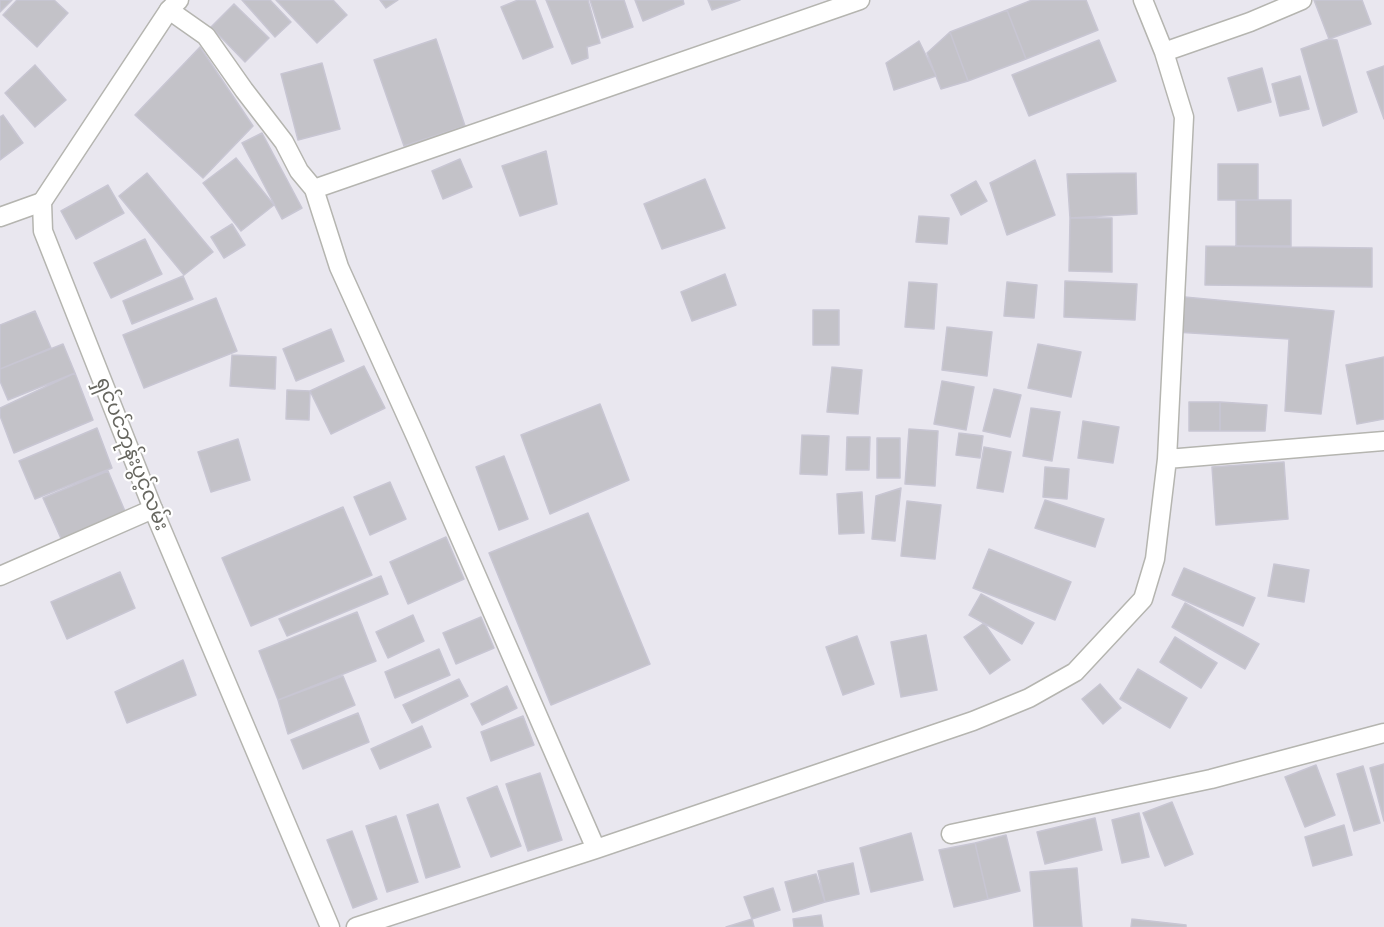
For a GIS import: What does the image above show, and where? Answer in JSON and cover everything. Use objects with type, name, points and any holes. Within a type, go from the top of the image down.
[{"type":"street","points":[[314,189],[860,0]]},
{"type":"street","points":[[356,927],[596,849],[973,721],[1029,698],[1075,672],[1143,599],[1155,559],[1167,459],[1184,117],[1164,52],[1143,0]]},
{"type":"street","points":[[1164,52],[1250,22],[1302,0]]},
{"type":"street","points":[[0,217],[42,202],[174,5],[206,36],[243,90],[284,142],[299,171],[314,189],[339,267],[596,849]]},
{"type":"street","name":"ရှင်ပင်ဘုန်းပွင့်လမ်း","points":[[42,202],[44,231],[153,509],[330,927]]},
{"type":"street","points":[[1167,459],[1384,441]]},
{"type":"street","points":[[0,576],[153,509]]},
{"type":"street","points":[[951,834],[1210,779],[1384,733]]},
{"type":"building","points":[[0,0],[12,0],[0,12]]},
{"type":"building","points":[[17,0],[54,0],[68,13],[37,47],[3,15]]},
{"type":"building","points":[[242,0],[270,0],[291,22],[275,37]]},
{"type":"building","points":[[276,0],[333,0],[347,15],[317,43]]},
{"type":"building","points":[[380,0],[398,0],[386,8]]},
{"type":"building","points":[[518,0],[535,0],[553,47],[523,59],[501,7]]},
{"type":"building","points":[[546,0],[588,0],[600,43],[587,47],[588,58],[572,64]]},
{"type":"building","points":[[590,0],[624,0],[633,27],[602,38]]},
{"type":"building","points":[[635,0],[683,0],[684,4],[643,21]]},
{"type":"building","points":[[708,0],[740,0],[712,10]]},
{"type":"building","points":[[1032,0],[1086,0],[1098,30],[1026,59],[1007,10]]},
{"type":"building","points":[[1314,0],[1362,0],[1371,24],[1329,39]]},
{"type":"building","points":[[234,4],[269,38],[245,62],[211,27]]},
{"type":"building","points":[[1007,10],[1026,59],[968,81],[950,32]]},
{"type":"building","points":[[950,32],[968,81],[941,89],[927,53]]},
{"type":"building","points":[[436,39],[465,126],[404,146],[374,60]]},
{"type":"building","points":[[1329,39],[1337,40],[1357,112],[1323,126],[1301,49]]},
{"type":"building","points":[[1099,40],[1116,81],[1029,116],[1012,75]]},
{"type":"building","points":[[919,41],[936,76],[894,90],[886,63]]},
{"type":"building","points":[[200,47],[253,126],[203,178],[135,115]]},
{"type":"building","points":[[322,63],[340,129],[298,140],[281,74]]},
{"type":"building","points":[[35,65],[66,100],[35,127],[5,93]]},
{"type":"building","points":[[1384,66],[1384,119],[1367,72]]},
{"type":"building","points":[[1262,68],[1271,102],[1238,111],[1228,78]]},
{"type":"building","points":[[1300,76],[1309,109],[1280,116],[1272,84]]},
{"type":"building","points":[[3,115],[23,143],[0,160],[0,117]]},
{"type":"building","points":[[262,133],[302,208],[282,219],[242,143]]},
{"type":"building","points":[[546,151],[557,204],[520,216],[502,166]]},
{"type":"building","points":[[236,158],[274,205],[241,231],[203,183]]},
{"type":"building","points":[[460,159],[472,187],[443,199],[432,171]]},
{"type":"building","points":[[1035,160],[1055,215],[1007,235],[990,183]]},
{"type":"building","points":[[1218,164],[1258,164],[1258,200],[1218,200]]},
{"type":"building","points":[[147,173],[213,252],[184,275],[119,196]]},
{"type":"building","points":[[1136,173],[1137,214],[1070,218],[1067,174]]},
{"type":"building","points":[[705,179],[725,228],[662,249],[644,204]]},
{"type":"building","points":[[976,181],[987,201],[961,215],[951,195]]},
{"type":"building","points":[[108,185],[124,213],[76,239],[61,211]]},
{"type":"building","points":[[1236,200],[1291,200],[1291,246],[1236,246]]},
{"type":"building","points":[[919,216],[949,218],[947,244],[916,242]]},
{"type":"building","points":[[1070,218],[1112,218],[1112,272],[1069,271]]},
{"type":"building","points":[[232,224],[245,245],[224,258],[211,237]]},
{"type":"building","points":[[145,239],[162,274],[111,298],[94,263]]},
{"type":"building","points":[[1206,246],[1372,248],[1372,287],[1205,285]]},
{"type":"building","points":[[725,274],[736,305],[692,321],[681,292]]},
{"type":"building","points":[[183,276],[193,299],[132,324],[123,301]]},
{"type":"building","points":[[1065,281],[1137,284],[1135,320],[1064,317]]},
{"type":"building","points":[[909,282],[937,284],[934,329],[905,327]]},
{"type":"building","points":[[1007,282],[1037,285],[1034,318],[1004,316]]},
{"type":"building","points":[[1174,296],[1334,311],[1321,414],[1285,411],[1289,339],[1175,332]]},
{"type":"building","points":[[216,298],[237,351],[144,388],[123,335]]},
{"type":"building","points":[[813,310],[839,310],[839,345],[813,345]]},
{"type":"building","points":[[35,311],[51,348],[0,369],[0,325]]},
{"type":"building","points":[[947,327],[992,332],[987,376],[942,370]]},
{"type":"building","points":[[331,329],[344,361],[296,381],[283,349]]},
{"type":"building","points":[[63,344],[75,373],[8,400],[0,381],[0,369]]},
{"type":"building","points":[[1038,344],[1081,352],[1071,397],[1028,388]]},
{"type":"building","points":[[232,355],[276,357],[275,389],[230,386]]},
{"type":"building","points":[[1384,357],[1384,419],[1357,424],[1346,365]]},
{"type":"building","points":[[364,366],[385,408],[331,434],[310,391]]},
{"type":"building","points":[[832,367],[862,370],[858,414],[827,412]]},
{"type":"building","points":[[75,373],[93,420],[14,453],[0,416],[0,408]]},
{"type":"building","points":[[942,381],[974,387],[966,430],[934,424]]},
{"type":"building","points":[[994,389],[1021,395],[1010,437],[983,431]]},
{"type":"building","points":[[287,390],[310,391],[309,420],[286,419]]},
{"type":"building","points":[[1189,402],[1220,402],[1220,431],[1189,431]]},
{"type":"building","points":[[1220,402],[1267,405],[1265,431],[1220,431]]},
{"type":"building","points":[[600,404],[629,480],[550,514],[521,435]]},
{"type":"building","points":[[1031,408],[1060,412],[1052,461],[1023,456]]},
{"type":"building","points":[[1083,421],[1119,427],[1113,463],[1078,458]]},
{"type":"building","points":[[97,428],[112,468],[35,499],[19,461]]},
{"type":"building","points":[[909,429],[938,431],[935,486],[905,484]]},
{"type":"building","points":[[959,433],[983,436],[980,458],[956,455]]},
{"type":"building","points":[[802,435],[829,436],[827,475],[800,474]]},
{"type":"building","points":[[847,437],[870,437],[869,470],[846,470]]},
{"type":"building","points":[[877,438],[900,438],[900,478],[877,478]]},
{"type":"building","points":[[238,439],[250,480],[211,492],[198,452]]},
{"type":"building","points":[[984,447],[1011,452],[1003,492],[977,488]]},
{"type":"building","points":[[504,456],[528,519],[499,530],[476,467]]},
{"type":"building","points":[[1284,462],[1288,519],[1216,525],[1212,467]]},
{"type":"building","points":[[1045,467],[1069,469],[1067,499],[1043,497]]},
{"type":"building","points":[[108,471],[127,516],[63,543],[43,498]]},
{"type":"building","points":[[390,482],[406,519],[370,535],[354,497]]},
{"type":"building","points":[[901,488],[895,541],[872,539],[876,496]]},
{"type":"building","points":[[862,492],[864,533],[839,534],[837,494]]},
{"type":"building","points":[[1045,500],[1104,519],[1095,547],[1035,528]]},
{"type":"building","points":[[907,501],[941,505],[935,559],[901,556]]},
{"type":"building","points":[[343,507],[372,575],[251,626],[222,558]]},
{"type":"building","points":[[588,513],[650,664],[551,705],[489,553]]},
{"type":"building","points":[[446,537],[464,579],[408,604],[390,562]]},
{"type":"building","points":[[989,549],[1071,582],[1055,620],[973,588]]},
{"type":"building","points":[[1274,564],[1309,570],[1304,602],[1268,596]]},
{"type":"building","points":[[1184,568],[1255,598],[1243,626],[1172,595]]},
{"type":"building","points":[[120,572],[135,608],[67,639],[51,602]]},
{"type":"building","points":[[381,576],[388,594],[287,636],[279,619]]},
{"type":"building","points":[[981,594],[1034,623],[1022,644],[969,615]]},
{"type":"building","points":[[1185,603],[1259,644],[1245,669],[1172,627]]},
{"type":"building","points":[[357,612],[376,661],[278,700],[259,651]]},
{"type":"building","points":[[413,615],[424,641],[388,658],[376,632]]},
{"type":"building","points":[[481,617],[494,648],[456,664],[443,633]]},
{"type":"building","points":[[984,623],[1010,660],[990,674],[964,637]]},
{"type":"building","points":[[926,635],[937,690],[901,697],[891,642]]},
{"type":"building","points":[[857,636],[874,684],[843,695],[826,647]]},
{"type":"building","points":[[1175,637],[1217,663],[1201,688],[1160,662]]},
{"type":"building","points":[[439,649],[450,675],[395,698],[385,672]]},
{"type":"building","points":[[183,660],[196,695],[127,723],[115,692]]},
{"type":"building","points":[[1138,669],[1187,698],[1170,728],[1120,699]]},
{"type":"building","points":[[343,676],[355,705],[288,734],[278,700]]},
{"type":"building","points":[[459,679],[468,696],[412,723],[403,705]]},
{"type":"building","points":[[1100,684],[1121,708],[1103,724],[1082,699]]},
{"type":"building","points":[[507,686],[517,708],[482,725],[471,704]]},
{"type":"building","points":[[358,713],[369,742],[303,769],[291,740]]},
{"type":"building","points":[[523,716],[534,745],[491,761],[481,732]]},
{"type":"building","points":[[422,726],[431,747],[380,769],[371,749]]},
{"type":"building","points":[[1384,764],[1384,821],[1370,768]]},
{"type":"building","points":[[1316,765],[1335,815],[1305,827],[1285,777]]},
{"type":"building","points":[[1363,766],[1380,823],[1354,831],[1337,774]]},
{"type":"building","points":[[540,773],[562,840],[528,851],[506,784]]},
{"type":"building","points":[[497,786],[521,846],[491,857],[467,798]]},
{"type":"building","points":[[1172,802],[1193,854],[1165,866],[1143,813]]},
{"type":"building","points":[[438,804],[460,867],[426,878],[407,815]]},
{"type":"building","points":[[1139,813],[1149,857],[1122,863],[1112,820]]},
{"type":"building","points":[[396,816],[418,882],[387,892],[366,826]]},
{"type":"building","points":[[1095,818],[1102,850],[1045,864],[1037,832]]},
{"type":"building","points":[[1344,825],[1352,855],[1313,866],[1305,837]]},
{"type":"building","points":[[352,831],[377,899],[353,908],[327,840]]},
{"type":"building","points":[[911,833],[923,880],[871,892],[860,848]]},
{"type":"building","points":[[1006,835],[1020,891],[988,899],[975,843]]},
{"type":"building","points":[[975,843],[988,899],[954,907],[939,850]]},
{"type":"building","points":[[853,863],[859,894],[825,902],[818,871]]},
{"type":"building","points":[[1077,868],[1082,927],[1034,927],[1030,872]]},
{"type":"building","points":[[816,874],[825,902],[793,912],[785,882]]},
{"type":"building","points":[[773,888],[780,910],[752,919],[744,897]]},
{"type":"building","points":[[821,915],[823,927],[794,927],[793,919]]},
{"type":"building","points":[[752,919],[754,927],[726,927]]},
{"type":"building","points":[[1132,919],[1186,925],[1186,927],[1131,927]]}]
